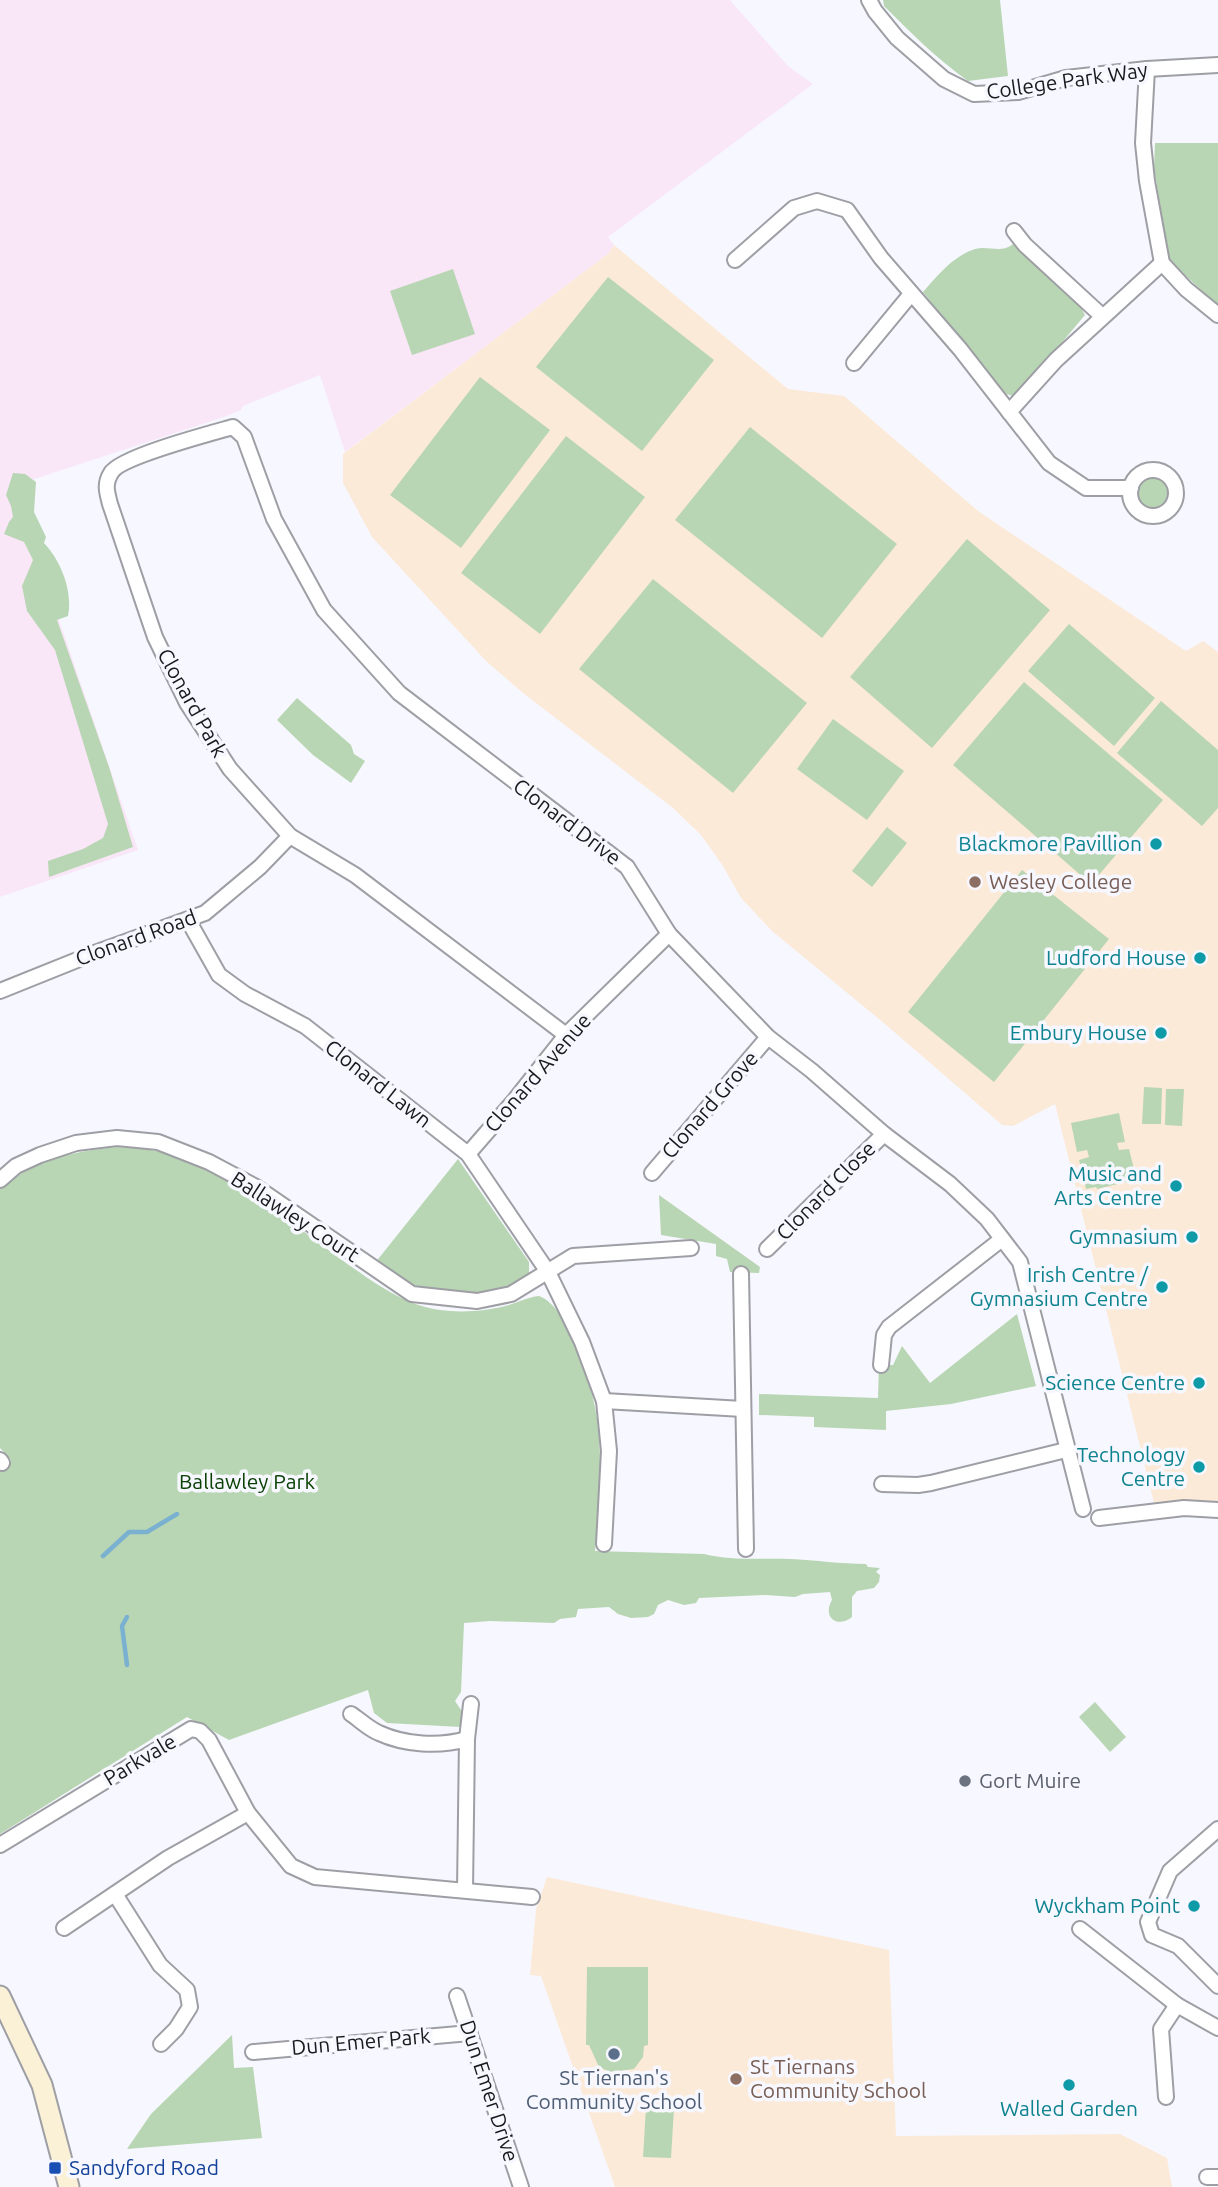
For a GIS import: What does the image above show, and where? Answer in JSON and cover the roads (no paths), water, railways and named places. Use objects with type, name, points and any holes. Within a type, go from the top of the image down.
[{"type":"main road","points":[[0,1996],[43,2085],[69,2187]]},
{"type":"street","name":"College Park Way","points":[[869,0],[897,38],[944,79],[974,94],[1018,92],[1066,78],[1218,65]]},
{"type":"street","points":[[1147,69],[1143,143],[1162,263],[1186,289],[1218,315]]},
{"type":"street","points":[[735,260],[794,208],[817,201],[846,211],[911,294],[960,349],[1049,463],[1086,488],[1130,488]]},
{"type":"street","points":[[1014,231],[1025,245],[1102,316]]},
{"type":"street","points":[[1009,412],[1056,360],[1162,263]]},
{"type":"street","points":[[854,363],[911,294]]},
{"type":"street","name":"Clonard Park","points":[[233,426],[135,457],[113,469],[106,485],[155,637],[187,703],[228,767],[290,836],[356,876],[566,1035]]},
{"type":"street","name":"Clonard Drive","points":[[233,426],[244,437],[274,519],[327,615],[402,696],[627,867],[669,934],[768,1037],[812,1071],[884,1134],[950,1184],[983,1215],[1002,1239],[1020,1262],[1083,1509]]},
{"type":"street","name":"Clonard Road","points":[[0,991],[205,913],[260,867],[290,836]]},
{"type":"street","name":"Clonard Lawn","points":[[188,920],[219,975],[245,994],[310,1030],[468,1154],[548,1272],[582,1342],[604,1401],[609,1451],[604,1544]]},
{"type":"street","name":"Clonard Avenue","points":[[468,1154],[566,1035],[669,934]]},
{"type":"street","name":"Clonard Grove","points":[[652,1173],[768,1037]]},
{"type":"street","name":"Clonard Close","points":[[767,1249],[884,1134]]},
{"type":"street","name":"Ballawley Court","points":[[0,1180],[16,1166],[76,1143],[117,1138],[158,1142],[209,1162],[256,1187],[412,1294],[477,1301],[511,1294],[573,1256],[691,1248]]},
{"type":"street","points":[[881,1365],[884,1335],[889,1327],[1002,1239]]},
{"type":"street","points":[[741,1274],[746,1549]]},
{"type":"street","points":[[604,1401],[743,1409]]},
{"type":"street","points":[[882,1485],[918,1485],[1066,1450]]},
{"type":"street","points":[[1099,1518],[1184,1508],[1218,1510]]},
{"type":"street","points":[[465,1890],[467,1739],[471,1704]]},
{"type":"street","points":[[351,1714],[379,1733],[418,1744],[467,1739]]},
{"type":"street","name":"Parkvale","points":[[0,1845],[191,1729],[200,1731],[209,1740],[248,1814],[291,1867],[315,1877],[532,1897]]},
{"type":"street","points":[[64,1928],[168,1858],[248,1814]]},
{"type":"street","points":[[1218,1829],[1170,1871],[1148,1922],[1152,1935],[1178,1946],[1218,1986]]},
{"type":"street","points":[[115,1894],[160,1965],[187,1990],[190,2007],[176,2029],[161,2044]]},
{"type":"street","points":[[1080,1928],[1177,2005],[1218,2028]]},
{"type":"street","name":"Dun Emer Drive","points":[[457,1996],[521,2187]]},
{"type":"street","points":[[1166,2097],[1161,2029],[1177,2005]]},
{"type":"street","name":"Dun Emer Park","points":[[253,2052],[470,2033]]},
{"type":"waterway","points":[[103,1556],[129,1532],[147,1532],[177,1514]]},
{"type":"waterway","points":[[127,1617],[122,1626],[127,1665]]},
{"type":"place","name":"Blackmore Pavillion","points":[[1156,844]]},
{"type":"place","name":"Wesley College","points":[[975,882]]},
{"type":"place","name":"Ludford House","points":[[1200,958]]},
{"type":"place","name":"Embury House","points":[[1161,1033]]},
{"type":"place","name":"Music and Arts Centre","points":[[1176,1186]]},
{"type":"place","name":"Gymnasium","points":[[1192,1237]]},
{"type":"place","name":"Irish Centre / Gymnasium Centre","points":[[1162,1287]]},
{"type":"place","name":"Science Centre","points":[[1199,1383]]},
{"type":"place","name":"Technology Centre","points":[[1199,1467]]},
{"type":"place","name":"Gort Muire","points":[[965,1781]]},
{"type":"place","name":"Wyckham Point","points":[[1194,1906]]},
{"type":"place","name":"St Tiernan's Community School","points":[[614,2054]]},
{"type":"place","name":"St Tiernans Community School","points":[[736,2079]]},
{"type":"place","name":"Walled Garden","points":[[1069,2085]]},
{"type":"place","name":"Sandyford Road","points":[[55,2168]]},
{"type":"park label","name":"Ballawley Park","points":[[247,1482]]}]
